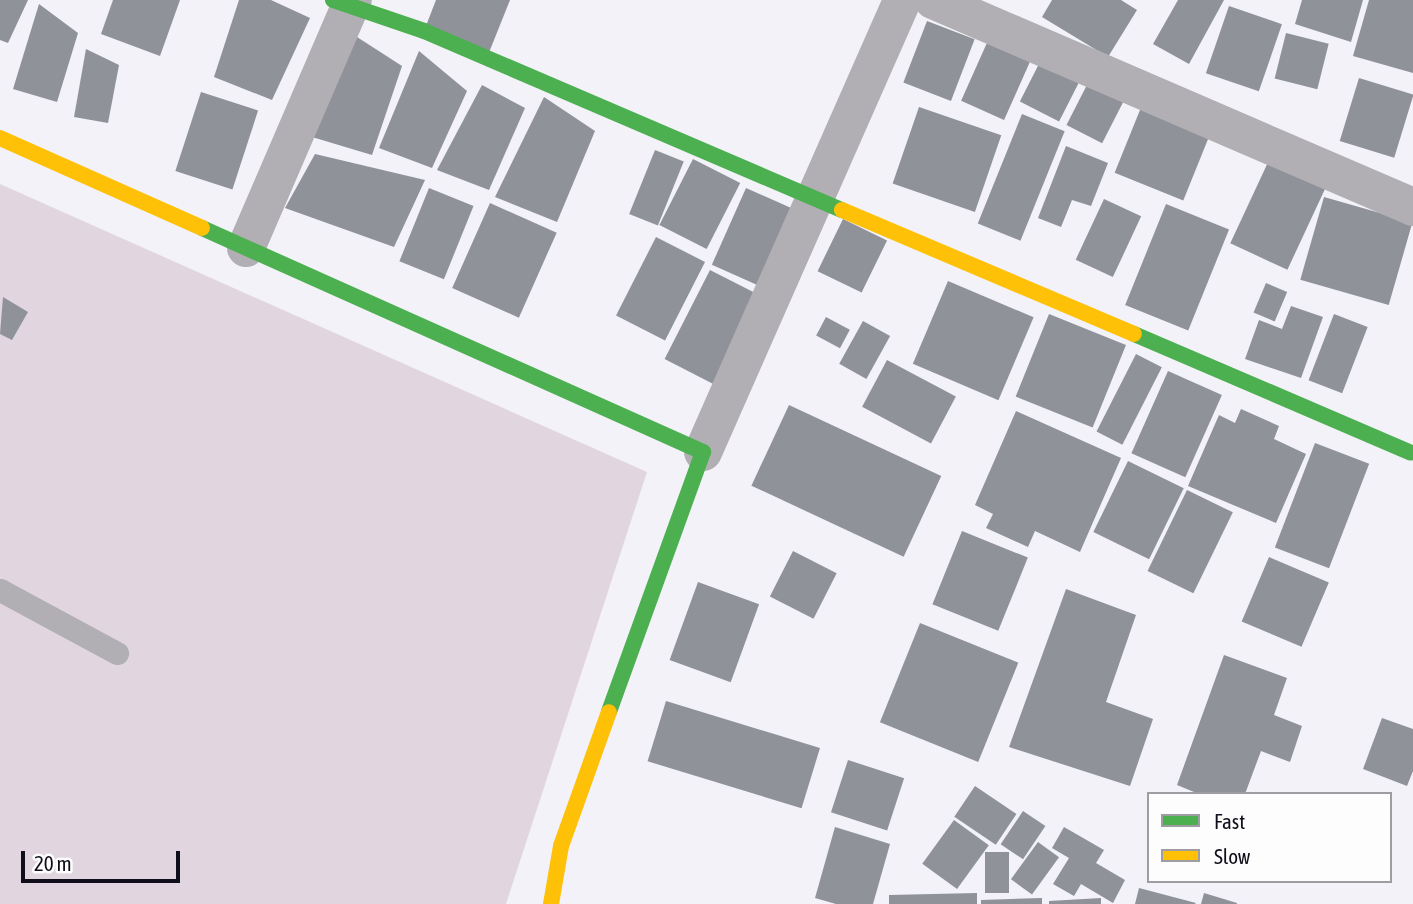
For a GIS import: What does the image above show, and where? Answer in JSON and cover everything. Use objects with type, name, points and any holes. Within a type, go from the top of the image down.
[{"type":"street","points":[[551,904],[561,846],[703,452],[902,0]]},
{"type":"street","points":[[933,0],[1413,206]]},
{"type":"street","points":[[246,248],[345,3],[424,31],[813,201],[1411,453]]},
{"type":"street","points":[[0,138],[703,452]]},
{"type":"lane","points":[[0,590],[117,653]]},
{"type":"shaded area","points":[[0,184],[647,472],[506,904],[0,904]]},
{"type":"building","points":[[0,0],[28,0],[8,43],[0,40]]},
{"type":"building","points":[[113,0],[180,0],[160,56],[101,34]]},
{"type":"building","points":[[239,0],[271,0],[310,18],[272,100],[214,77]]},
{"type":"building","points":[[436,0],[510,0],[488,55],[424,31]]},
{"type":"building","points":[[1052,0],[1121,0],[1137,10],[1108,57],[1042,17]]},
{"type":"building","points":[[1178,0],[1224,0],[1189,64],[1153,44]]},
{"type":"building","points":[[1302,0],[1363,0],[1351,42],[1295,24]]},
{"type":"building","points":[[1369,0],[1413,0],[1413,73],[1353,56]]},
{"type":"building","points":[[39,4],[78,33],[57,102],[13,89]]},
{"type":"building","points":[[1229,6],[1282,24],[1259,91],[1206,73]]},
{"type":"building","points":[[927,21],[975,39],[951,101],[903,83]]},
{"type":"building","points":[[1286,33],[1329,44],[1317,89],[1275,79]]},
{"type":"building","points":[[990,36],[1033,55],[1004,120],[961,101]]},
{"type":"building","points":[[357,37],[402,66],[372,155],[312,137]]},
{"type":"building","points":[[86,49],[119,65],[108,123],[74,117]]},
{"type":"building","points":[[419,51],[467,91],[432,168],[379,148]]},
{"type":"building","points":[[1043,56],[1082,76],[1059,121],[1020,101]]},
{"type":"building","points":[[1091,77],[1127,95],[1102,143],[1066,125]]},
{"type":"building","points":[[1359,78],[1413,95],[1394,158],[1340,141]]},
{"type":"building","points":[[482,85],[525,108],[489,190],[437,170]]},
{"type":"building","points":[[201,92],[258,111],[232,189],[175,171]]},
{"type":"building","points":[[544,97],[595,131],[557,222],[495,197]]},
{"type":"building","points":[[1142,105],[1211,133],[1183,200],[1115,173]]},
{"type":"building","points":[[919,107],[1001,135],[975,212],[893,184]]},
{"type":"building","points":[[1022,114],[1065,131],[1020,241],[978,223]]},
{"type":"building","points":[[1066,146],[1108,163],[1091,206],[1072,200],[1061,227],[1038,218]]},
{"type":"building","points":[[655,150],[684,162],[658,226],[629,214]]},
{"type":"building","points":[[315,154],[425,180],[394,247],[285,208]]},
{"type":"building","points":[[1270,158],[1327,185],[1287,270],[1230,243]]},
{"type":"building","points":[[693,159],[740,183],[707,249],[659,225]]},
{"type":"building","points":[[429,188],[474,206],[444,279],[399,261]]},
{"type":"building","points":[[746,188],[799,212],[765,288],[712,265]]},
{"type":"building","points":[[1324,197],[1412,222],[1389,305],[1300,280]]},
{"type":"building","points":[[1104,199],[1141,216],[1113,277],[1076,260]]},
{"type":"building","points":[[490,203],[557,233],[519,318],[452,288]]},
{"type":"building","points":[[1166,204],[1229,229],[1188,331],[1125,305]]},
{"type":"building","points":[[843,219],[887,240],[862,293],[818,271]]},
{"type":"building","points":[[656,237],[705,262],[665,340],[616,315]]},
{"type":"building","points":[[710,270],[763,297],[717,386],[665,359]]},
{"type":"building","points":[[948,281],[1034,317],[998,400],[913,364]]},
{"type":"building","points":[[1266,283],[1287,292],[1275,321],[1253,312]]},
{"type":"building","points":[[3,297],[28,312],[12,340],[0,334]]},
{"type":"building","points":[[1291,306],[1323,317],[1301,378],[1245,359],[1259,320],[1282,329]]},
{"type":"building","points":[[1049,314],[1126,345],[1093,428],[1016,397]]},
{"type":"building","points":[[1334,314],[1368,327],[1342,393],[1309,380]]},
{"type":"building","points":[[826,317],[850,330],[840,348],[816,336]]},
{"type":"building","points":[[863,321],[890,336],[866,379],[839,364]]},
{"type":"building","points":[[1136,354],[1162,367],[1122,445],[1097,432]]},
{"type":"building","points":[[887,360],[956,397],[931,443],[862,407]]},
{"type":"building","points":[[1168,371],[1222,395],[1185,477],[1131,453]]},
{"type":"building","points":[[789,405],[941,476],[904,557],[751,486]]},
{"type":"building","points":[[1241,409],[1279,426],[1274,439],[1306,454],[1276,523],[1188,486],[1219,415],[1235,423]]},
{"type":"building","points":[[1016,411],[1121,458],[1080,552],[1035,531],[1028,547],[986,528],[993,514],[975,505]]},
{"type":"building","points":[[1315,443],[1369,464],[1329,568],[1275,548]]},
{"type":"building","points":[[1128,461],[1184,488],[1149,559],[1093,532]]},
{"type":"building","points":[[1187,490],[1233,512],[1193,593],[1148,571]]},
{"type":"building","points":[[962,531],[1028,558],[998,631],[932,604]]},
{"type":"building","points":[[793,551],[837,573],[814,619],[770,596]]},
{"type":"building","points":[[1269,557],[1329,582],[1301,647],[1242,621]]},
{"type":"building","points":[[698,582],[759,604],[731,682],[670,660]]},
{"type":"building","points":[[1066,589],[1136,615],[1106,702],[1153,719],[1130,786],[1009,747]]},
{"type":"building","points":[[920,623],[1018,663],[978,762],[880,722]]},
{"type":"building","points":[[1224,655],[1287,678],[1274,715],[1302,726],[1290,762],[1261,751],[1246,792],[1194,792],[1177,785]]},
{"type":"building","points":[[666,701],[820,748],[802,808],[648,761]]},
{"type":"building","points":[[1382,718],[1413,729],[1413,771],[1407,786],[1363,769]]},
{"type":"building","points":[[848,760],[904,778],[887,831],[831,812]]},
{"type":"building","points":[[975,786],[1016,814],[996,845],[954,817]]},
{"type":"building","points":[[1023,811],[1045,826],[1023,859],[1001,844]]},
{"type":"building","points":[[954,820],[989,845],[957,889],[922,864]]},
{"type":"building","points":[[835,827],[890,844],[873,904],[836,904],[815,898]]},
{"type":"building","points":[[1064,827],[1104,850],[1096,863],[1125,880],[1113,903],[1081,884],[1074,896],[1053,884],[1069,858],[1052,848]]},
{"type":"building","points":[[1038,842],[1059,857],[1032,894],[1011,879]]},
{"type":"building","points":[[985,852],[1009,852],[1009,893],[985,893]]},
{"type":"building","points":[[1139,888],[1196,903],[1135,904]]},
{"type":"building","points":[[977,893],[977,904],[889,904],[889,895]]},
{"type":"building","points":[[1204,893],[1237,903],[1237,904],[1201,904]]},
{"type":"building","points":[[1042,898],[1042,904],[981,904],[981,900]]},
{"type":"building","points":[[1101,898],[1101,904],[1049,904],[1049,901]]},
{"type":"traffic: fast","points":[[333,0],[424,31],[842,210]]},
{"type":"traffic: fast","points":[[202,228],[703,452],[609,712]]},
{"type":"traffic: fast","points":[[1134,334],[1411,453]]},
{"type":"traffic: slow","points":[[0,138],[202,228]]},
{"type":"traffic: slow","points":[[842,210],[1134,334]]},
{"type":"traffic: slow","points":[[551,904],[561,846],[609,712]]}]
